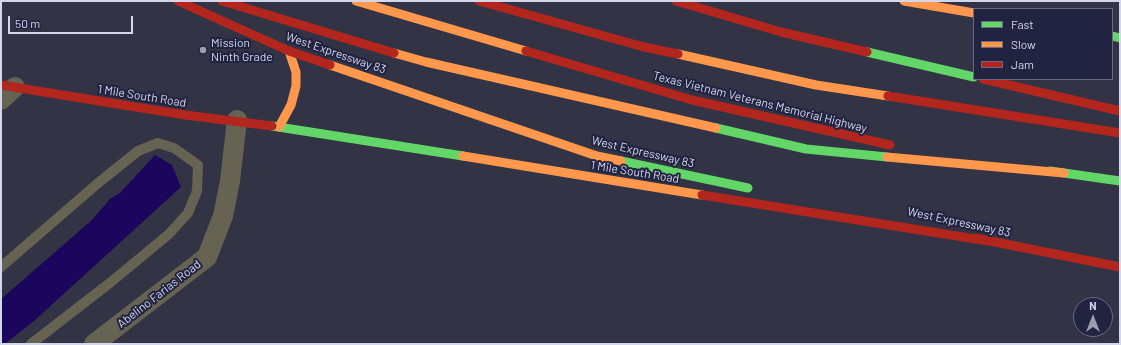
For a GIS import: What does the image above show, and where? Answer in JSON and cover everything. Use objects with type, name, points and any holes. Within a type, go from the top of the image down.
[{"type":"main road","name":"West Expressway 83","points":[[178,1],[289,51],[597,156],[754,190]]},
{"type":"main road","points":[[222,1],[426,62],[806,149],[1064,173]]},
{"type":"main road","name":"Texas Vietnam Veterans Memorial Highway","points":[[356,1],[692,100],[903,148],[1120,181]]},
{"type":"main road","points":[[479,1],[644,47],[816,85],[1120,133]]},
{"type":"main road","points":[[676,1],[781,32],[973,77]]},
{"type":"main road","points":[[904,1],[973,9]]},
{"type":"main road","points":[[279,127],[291,106],[296,86],[296,72],[289,51]]},
{"type":"main road","points":[[987,80],[1120,111]]},
{"type":"main road","name":"1 Mile South Road","points":[[6,90],[185,115],[237,120],[988,241]]},
{"type":"main road","name":"West Expressway 83","points":[[816,204],[988,241],[1120,267]]},
{"type":"street","name":"Abelino Farias Road","points":[[94,344],[207,257],[223,216],[230,181],[237,120]]},
{"type":"lane","points":[[1,267],[96,184],[138,151],[158,144],[174,148],[198,165],[196,191],[188,213],[168,234],[111,282],[31,344]]},
{"type":"shaded area","points":[[155,155],[172,165],[181,187],[35,320],[5,344],[1,344],[1,299],[92,220],[111,198],[120,193]]},
{"type":"traffic: fast","points":[[1113,36],[1120,38]]},
{"type":"traffic: fast","points":[[867,52],[973,77]]},
{"type":"traffic: fast","points":[[272,126],[463,156]]},
{"type":"traffic: fast","points":[[716,128],[806,149],[887,157]]},
{"type":"traffic: fast","points":[[621,161],[748,188]]},
{"type":"traffic: fast","points":[[1050,171],[1120,181]]},
{"type":"traffic: slow","points":[[356,1],[526,51]]},
{"type":"traffic: slow","points":[[904,1],[973,13]]},
{"type":"traffic: slow","points":[[279,127],[291,105],[296,86],[296,72],[289,51]]},
{"type":"traffic: slow","points":[[394,53],[426,62],[716,128]]},
{"type":"traffic: slow","points":[[678,54],[816,85],[888,96]]},
{"type":"traffic: slow","points":[[330,65],[597,156],[621,161]]},
{"type":"traffic: slow","points":[[463,156],[702,195]]},
{"type":"traffic: slow","points":[[887,157],[1064,173]]},
{"type":"traffic: jam","points":[[178,1],[289,51],[330,65]]},
{"type":"traffic: jam","points":[[222,1],[394,53]]},
{"type":"traffic: jam","points":[[479,1],[644,47],[678,54]]},
{"type":"traffic: jam","points":[[676,1],[781,32],[867,52]]},
{"type":"traffic: jam","points":[[526,51],[692,100],[890,145]]},
{"type":"traffic: jam","points":[[987,80],[1120,111]]},
{"type":"traffic: jam","points":[[1,85],[185,115],[272,126]]},
{"type":"traffic: jam","points":[[888,96],[1120,133]]},
{"type":"traffic: jam","points":[[702,195],[988,241]]},
{"type":"traffic: jam","points":[[975,238],[1120,267]]},
{"type":"place","name":"Mission Ninth Grade","points":[[203,50]]}]
